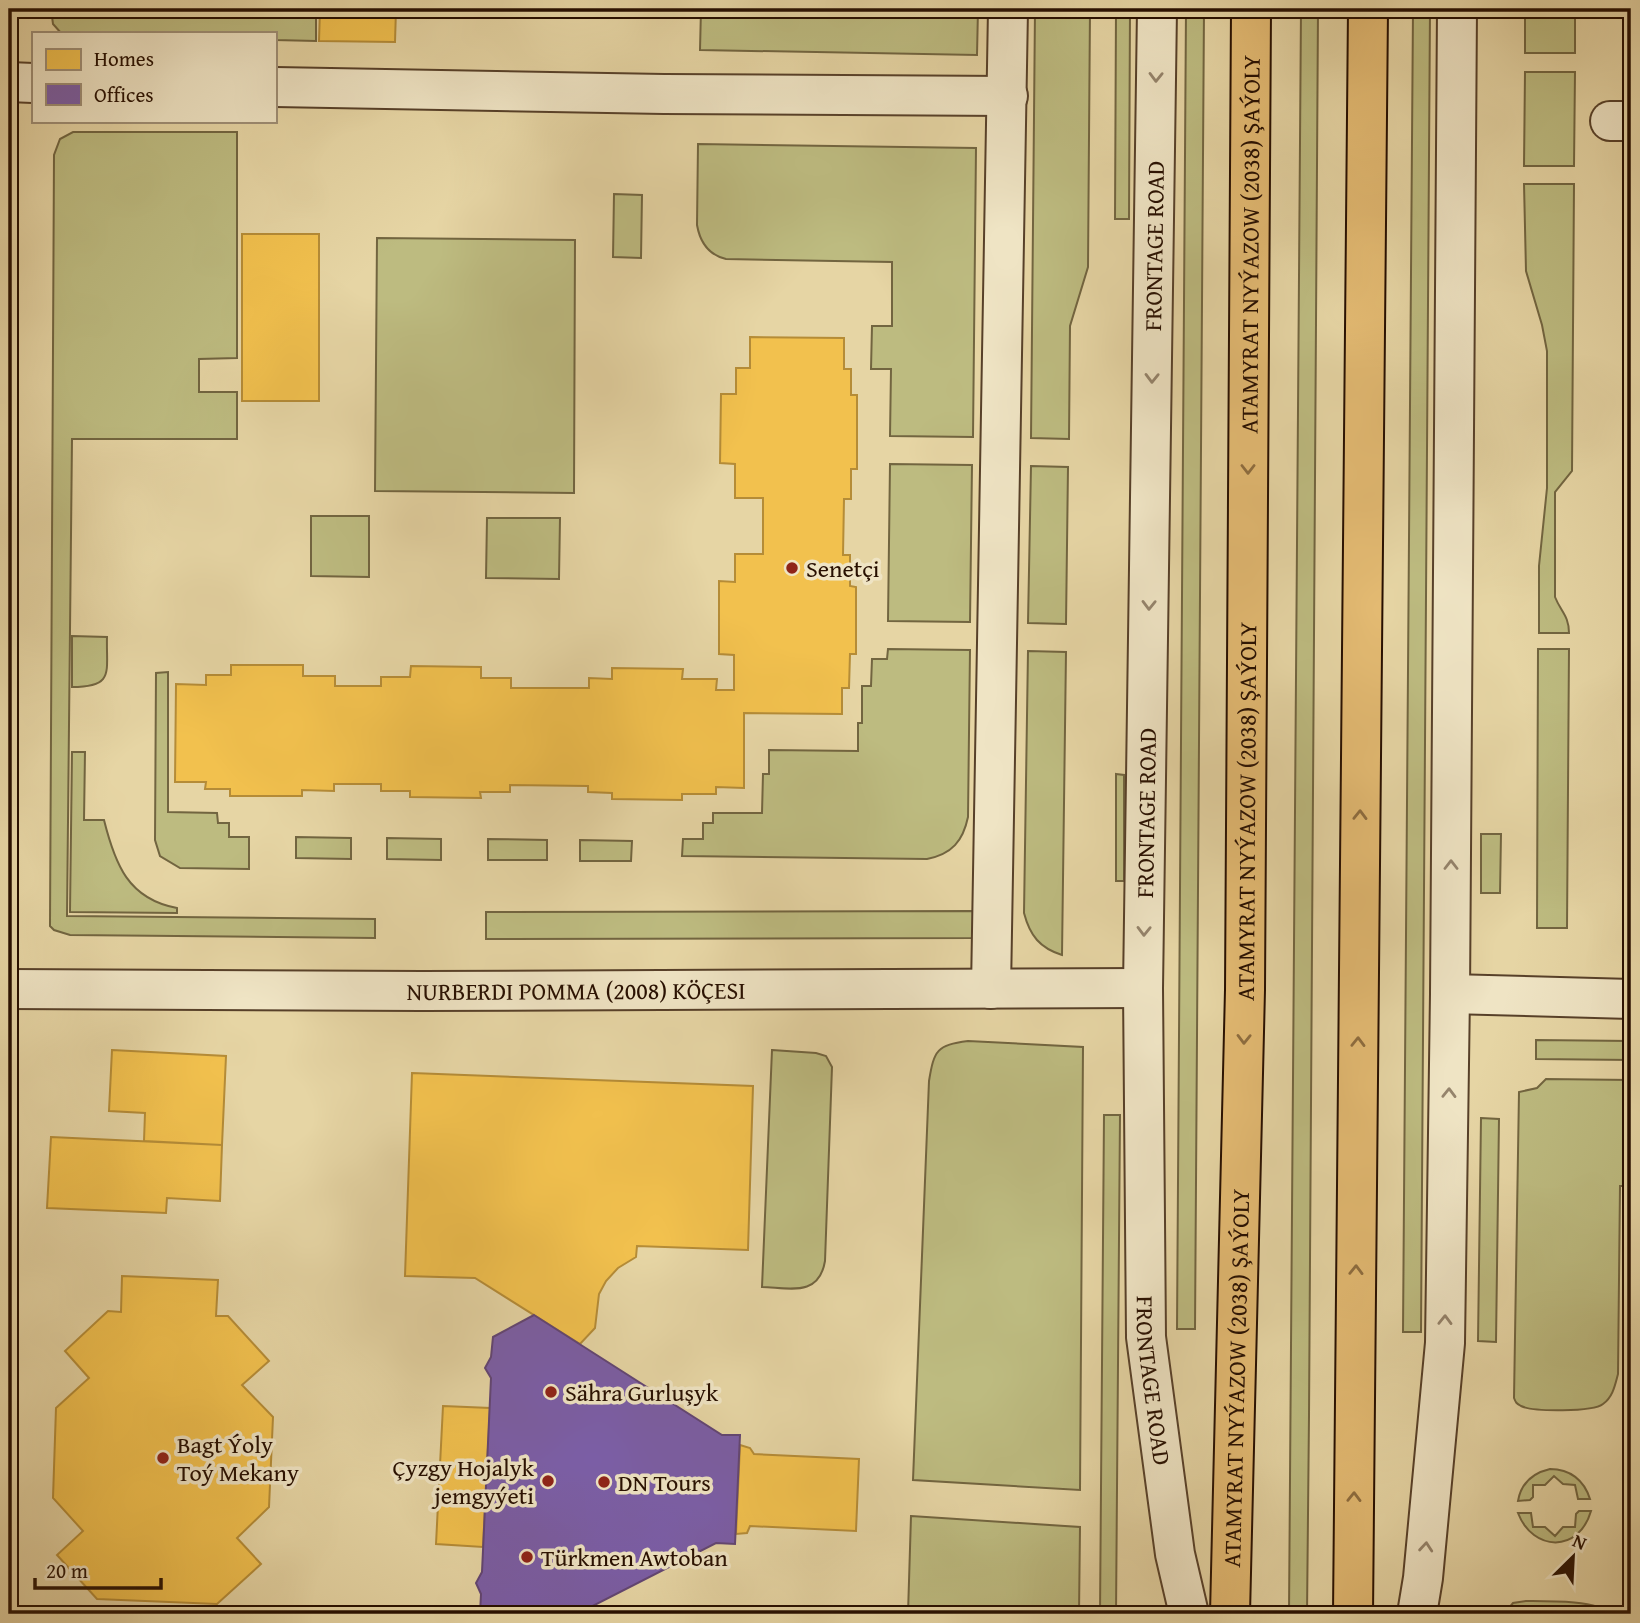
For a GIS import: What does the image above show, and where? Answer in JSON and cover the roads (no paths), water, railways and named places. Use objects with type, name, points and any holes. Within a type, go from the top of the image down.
[{"type":"main road","name":"ATAMYRAT NYÝAZOW (2038) ŞAÝOLY","points":[[1230,1614],[1245,989],[1251,9]]},
{"type":"main road","points":[[1353,1614],[1368,9]]},
{"type":"street","points":[[991,989],[1008,9]]},
{"type":"street","name":"FRONTAGE ROAD","points":[[1157,9],[1143,988],[1146,1338],[1175,1554],[1189,1614]]},
{"type":"street","points":[[1417,1614],[1423,1578],[1445,1343],[1457,9]]},
{"type":"street","points":[[9,82],[32,83]]},
{"type":"street","points":[[276,87],[1008,96]]},
{"type":"street","name":"NURBERDI POMMA (2008) KÖÇESI","points":[[9,989],[1143,988]]},
{"type":"street","points":[[1450,994],[1631,999]]},
{"type":"place","name":"Senetçi","points":[[792,568]]},
{"type":"place","name":"Sähra Gurluşyk","points":[[551,1392]]},
{"type":"place","name":"Bagt Ýoly Toý Mekany","points":[[163,1458]]},
{"type":"place","name":"Çyzgy Hojalyk jemgyýeti","points":[[548,1481]]},
{"type":"place","name":"DN Tours","points":[[604,1482]]},
{"type":"place","name":"Türkmen Awtoban","points":[[527,1557]]}]
